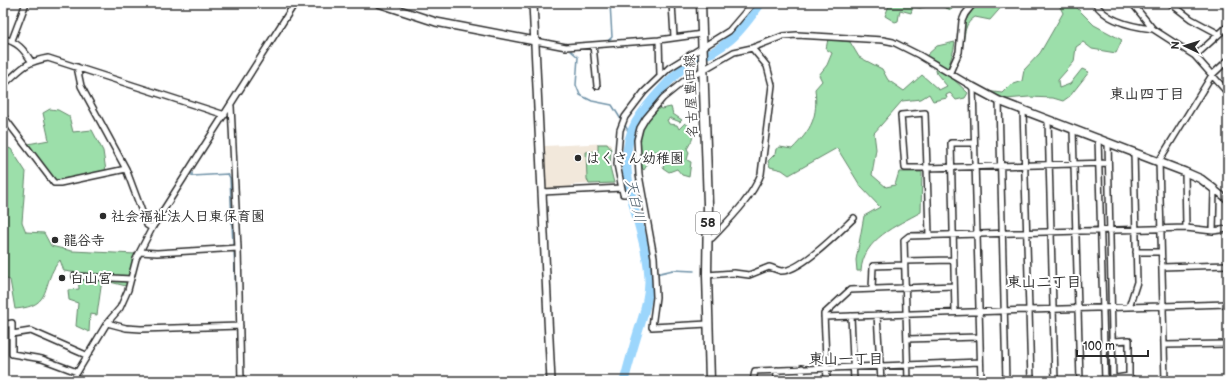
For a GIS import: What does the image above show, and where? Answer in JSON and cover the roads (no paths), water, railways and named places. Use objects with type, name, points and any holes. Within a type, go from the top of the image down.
[{"type":"main road","name":"名古屋豊田線","points":[[701,3],[708,239],[707,275],[710,381]]},
{"type":"street","points":[[12,40],[26,3]]},
{"type":"street","points":[[72,381],[106,323],[120,308],[128,290],[136,259],[152,228],[231,106],[295,3]]},
{"type":"street","points":[[380,3],[436,22],[566,47],[659,40],[702,34]]},
{"type":"street","points":[[533,3],[551,381]]},
{"type":"street","points":[[672,3],[674,37]]},
{"type":"street","points":[[625,194],[622,194],[617,164],[622,124],[638,100],[660,76],[675,63],[729,32],[753,3]]},
{"type":"street","points":[[950,72],[958,52],[962,21],[965,14],[974,3]]},
{"type":"street","points":[[1095,3],[1101,11],[1113,19],[1153,29]]},
{"type":"street","points":[[1132,3],[1153,29],[1195,56],[1228,93]]},
{"type":"street","points":[[1170,3],[1191,19],[1219,34]]},
{"type":"street","points":[[1224,3],[1228,4]]},
{"type":"street","points":[[1195,56],[1228,26]]},
{"type":"street","points":[[708,324],[652,327],[656,297],[654,257],[639,175],[637,148],[640,128],[652,110],[684,81],[703,67],[727,54],[752,48],[790,35],[884,40],[907,48],[999,101],[1185,172],[1201,179],[1228,200]]},
{"type":"street","points":[[3,39],[12,40],[31,61]]},
{"type":"street","points":[[659,40],[660,76]]},
{"type":"street","points":[[593,45],[597,86]]},
{"type":"street","points":[[708,239],[712,238],[741,207],[757,184],[761,174],[772,85],[767,66],[752,48]]},
{"type":"street","points":[[3,85],[20,68],[31,61],[48,58],[225,115]]},
{"type":"street","points":[[1165,381],[1159,161],[1212,75],[1228,60]]},
{"type":"street","points":[[77,67],[81,86],[126,169],[147,225],[152,228]]},
{"type":"street","points":[[973,87],[981,381]]},
{"type":"street","points":[[999,101],[1006,381]]},
{"type":"street","points":[[231,106],[238,248],[241,381]]},
{"type":"street","points":[[1023,110],[1031,381]]},
{"type":"street","points":[[929,235],[926,168],[925,113],[902,114],[900,115],[905,168],[926,168],[951,168],[1108,163]]},
{"type":"street","points":[[3,116],[54,183],[60,184],[126,169]]},
{"type":"street","points":[[1048,120],[1055,381]]},
{"type":"street","points":[[1073,129],[1080,381]]},
{"type":"street","points":[[1098,138],[1105,380]]},
{"type":"street","points":[[1108,142],[1113,308],[1113,380]]},
{"type":"street","points":[[955,312],[951,143],[974,143]]},
{"type":"street","points":[[1129,307],[1137,282],[1134,152]]},
{"type":"street","points":[[1185,172],[1186,228]]},
{"type":"street","points":[[542,192],[622,188]]},
{"type":"street","points":[[1214,189],[1214,231]]},
{"type":"street","points":[[707,275],[734,273],[749,275],[769,267],[780,271],[788,269],[815,255],[854,218]]},
{"type":"street","points":[[908,381],[904,240],[907,237],[953,234],[1100,231],[1160,228],[1186,228],[1214,231],[1228,229]]},
{"type":"street","points":[[140,252],[157,253],[238,248]]},
{"type":"street","points":[[1136,252],[1161,252]]},
{"type":"street","points":[[872,289],[873,266],[953,260]]},
{"type":"street","points":[[1162,267],[1228,264]]},
{"type":"street","points":[[75,276],[130,279]]},
{"type":"street","points":[[827,381],[825,313],[850,290],[954,286]]},
{"type":"street","points":[[824,317],[906,313],[1228,304]]},
{"type":"street","points":[[877,315],[881,381]]},
{"type":"street","points":[[851,316],[854,381]]},
{"type":"street","points":[[3,325],[12,323],[12,354],[42,359],[77,372]]},
{"type":"street","points":[[106,323],[126,328],[141,329],[240,326]]},
{"type":"street","points":[[12,334],[32,331],[86,355]]},
{"type":"street","points":[[907,339],[980,337]]},
{"type":"street","points":[[1113,341],[1129,340],[1129,376],[1134,381]]},
{"type":"street","points":[[1164,345],[1228,344]]},
{"type":"street","points":[[753,381],[756,371],[980,362]]},
{"type":"street","points":[[802,368],[803,381]]},
{"type":"street","points":[[777,370],[777,381]]},
{"type":"street","points":[[1098,381],[1113,380],[1129,376]]},
{"type":"waterway","points":[[608,41],[612,37],[610,3]]},
{"type":"waterway","name":"天白川","points":[[624,381],[645,309],[649,282],[643,242],[628,180],[627,160],[629,141],[636,122],[641,114],[664,86],[690,62],[698,57],[713,52],[730,40],[743,27],[761,3]]},
{"type":"waterway","points":[[571,51],[578,57],[576,85],[580,95],[592,101],[612,105],[622,121]]},
{"type":"waterway","points":[[624,124],[630,134]]},
{"type":"waterway","points":[[192,173],[192,176],[228,174],[230,178],[233,246]]},
{"type":"waterway","points":[[234,250],[237,319]]},
{"type":"waterway","points":[[656,274],[673,270],[694,271]]},
{"type":"place","name":"はくさん幼稚園","points":[[578,158]]},
{"type":"place","name":"社会福祉法人日東保育園","points":[[103,216]]},
{"type":"place","name":"龍谷寺","points":[[55,240]]},
{"type":"place","name":"白山宮","points":[[62,278]]},
{"type":"district","name":"東山四丁目","points":[[1147,94]]},
{"type":"district","name":"東山二丁目","points":[[1044,282]]},
{"type":"district","name":"東山一丁目","points":[[846,359]]}]
